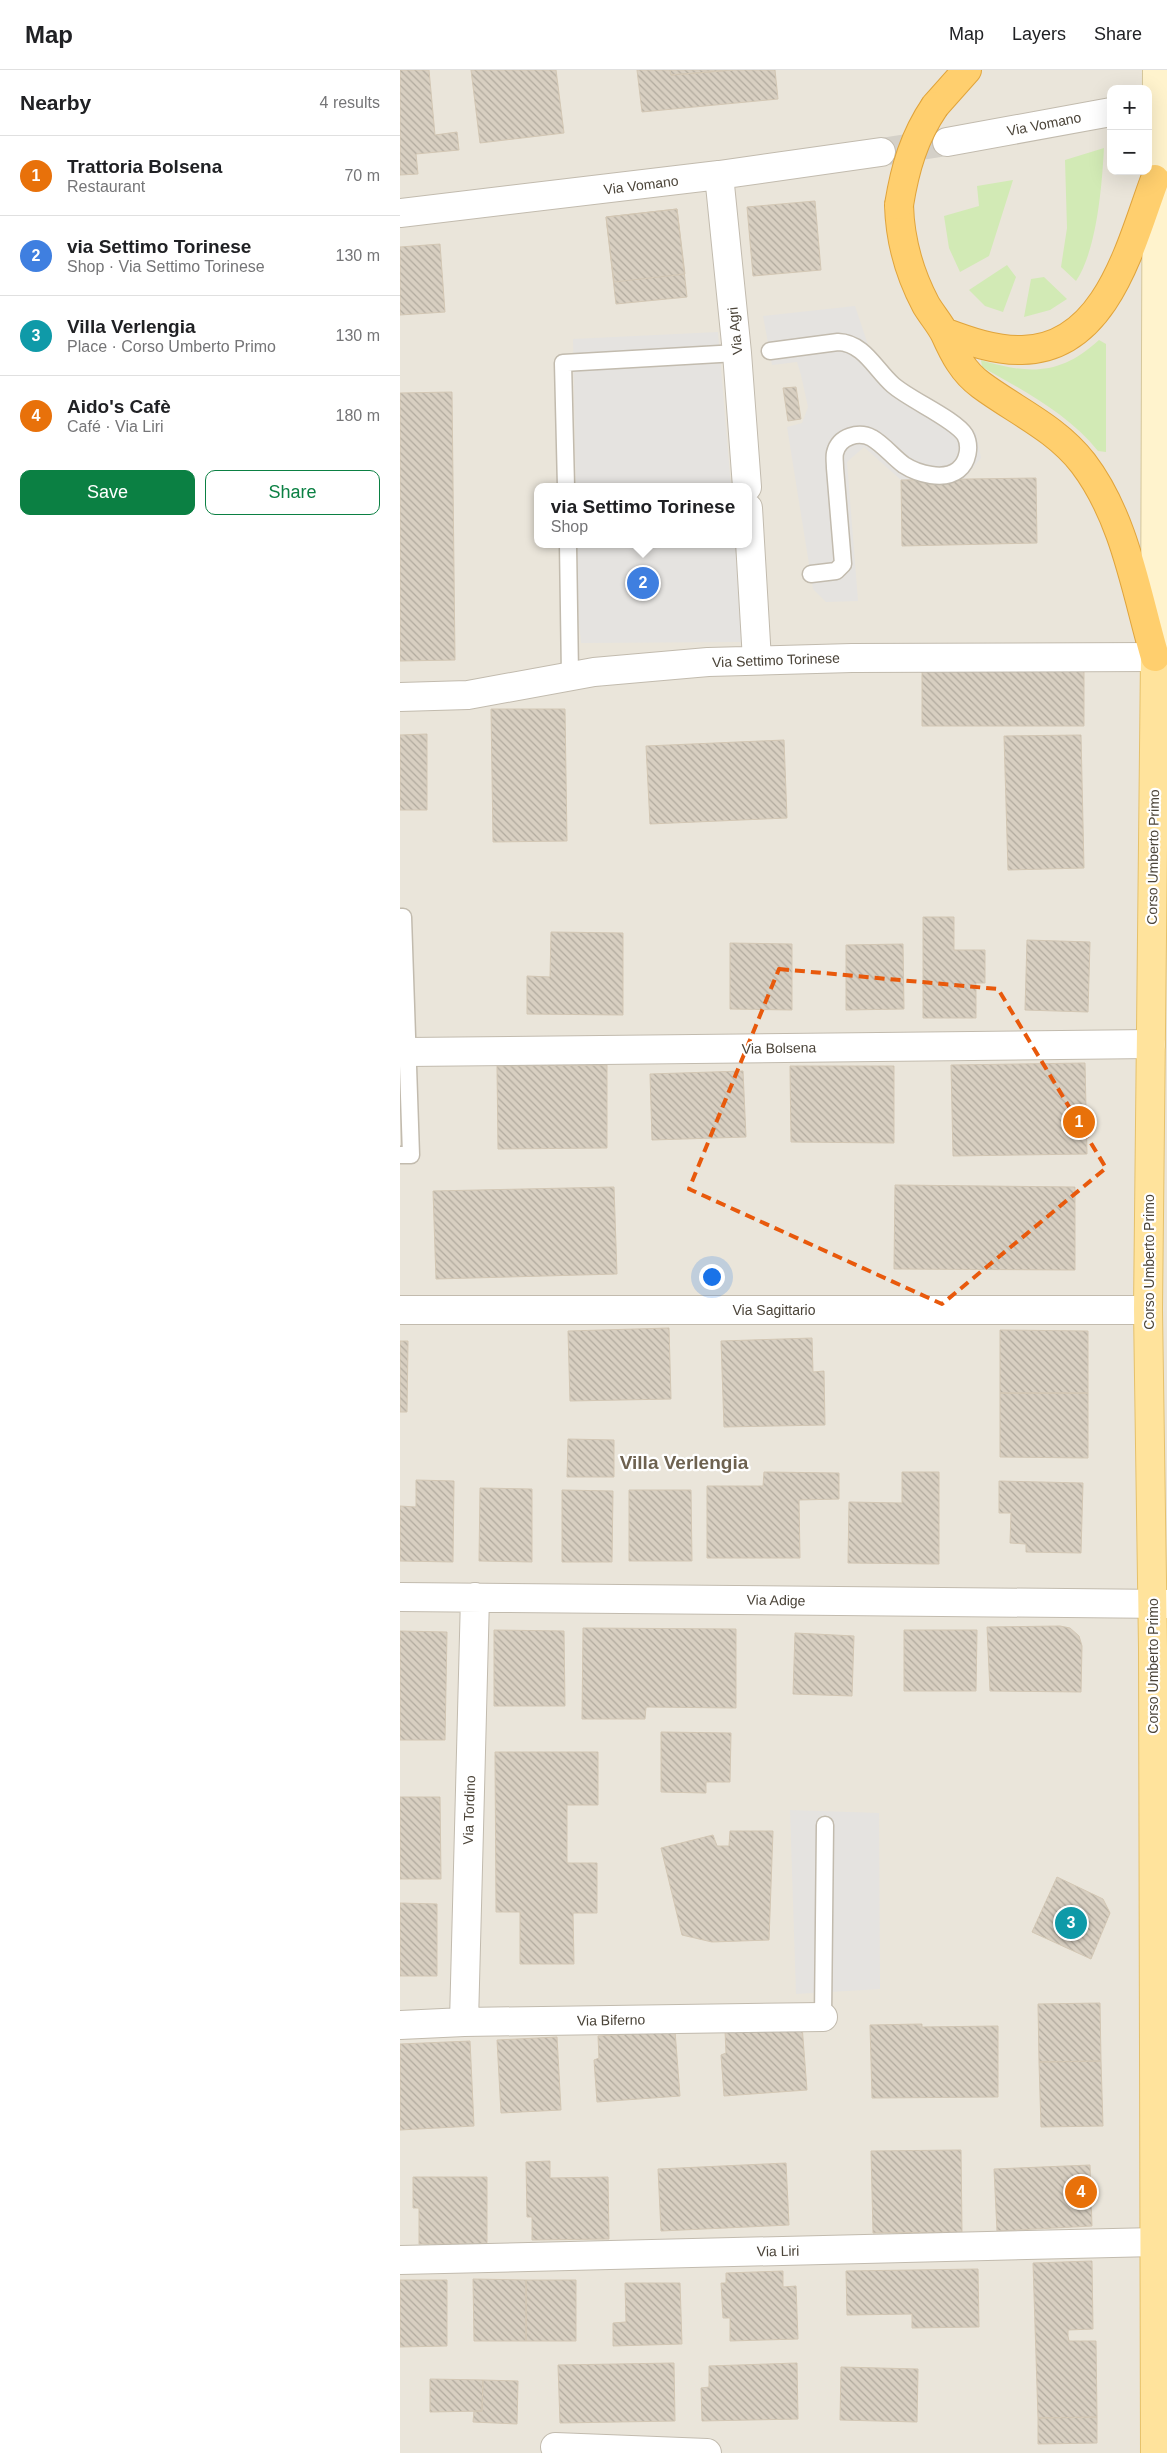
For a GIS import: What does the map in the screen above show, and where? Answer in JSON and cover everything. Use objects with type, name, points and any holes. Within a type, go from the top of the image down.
[{"type":"highway","points":[[967,70],[935,106],[912,148],[906,166],[899,204],[903,250],[923,300],[944,332],[949,347],[968,373],[980,385],[1050,431],[1082,462],[1099,486],[1114,516],[1161,650]]},
{"type":"highway","points":[[944,332],[964,340],[1020,351],[1038,349],[1053,344],[1078,331],[1100,306],[1121,269],[1156,179]]},
{"type":"main road","name":"Corso Umberto Primo","points":[[1155,2453],[1160,1707],[1159,1430],[1148,1310],[1151,1044],[1161,650],[1161,290],[1152,107],[1156,70]]},
{"type":"street","name":"Via Vomano","points":[[947,142],[1107,113]]},
{"type":"street","name":"Via Vomano","points":[[400,213],[719,175],[881,152]]},
{"type":"street","name":"Via Agri","points":[[719,175],[738,353],[747,483]]},
{"type":"street","points":[[750,548],[757,660]]},
{"type":"street","name":"Via Settimo Torinese","points":[[400,697],[482,693],[570,675],[619,669],[757,660],[1161,650]]},
{"type":"street","name":"Via Bolsena","points":[[407,1052],[1151,1044]]},
{"type":"street","name":"Via Sagittario","points":[[400,1310],[1148,1310]]},
{"type":"street","name":"Via Adige","points":[[400,1597],[1160,1603]]},
{"type":"street","name":"Via Tordino","points":[[464,2022],[475,1598]]},
{"type":"street","name":"Via Biferno","points":[[400,2025],[464,2022],[823,2017]]},
{"type":"street","name":"Via Liri","points":[[400,2260],[1156,2242]]},
{"type":"street","points":[[555,2447],[707,2453]]},
{"type":"lane","points":[[770,351],[838,342],[852,345],[866,355],[882,374],[908,397],[961,430],[968,442],[968,454],[963,465],[953,473],[941,476],[916,471],[904,465],[874,439],[866,435],[852,435],[843,441],[835,452],[843,564],[836,571],[811,574]]},
{"type":"lane","points":[[566,483],[563,363],[738,353]]},
{"type":"lane","points":[[568,548],[570,675]]},
{"type":"lane","points":[[400,917],[403,917],[411,1155],[400,1155]]},
{"type":"lane","points":[[823,2017],[825,1825]]},
{"type":"highlighted area","points":[[779,969],[998,989],[1106,1168],[942,1304],[689,1189]]},
{"type":"shaded area","points":[[400,70],[1167,70],[1167,2453],[400,2453]]},
{"type":"shaded area","points":[[855,306],[871,354],[915,394],[976,433],[981,458],[964,479],[901,480],[864,447],[847,462],[858,601],[826,602],[813,589],[787,427],[802,423],[808,407],[801,375],[797,362],[772,365],[763,316]]},
{"type":"shaded area","points":[[718,332],[731,483],[576,483],[573,339]]},
{"type":"shaded area","points":[[577,548],[735,548],[744,642],[581,643]]},
{"type":"shaded area","points":[[790,1810],[879,1813],[880,1989],[796,1994]]},
{"type":"green space","points":[[1104,148],[1100,198],[1094,235],[1083,268],[1076,281],[1061,267],[1067,228],[1065,160]]},
{"type":"green space","points":[[1013,180],[989,256],[960,272],[949,248],[944,216],[979,206],[977,186]]},
{"type":"green space","points":[[1007,265],[1016,277],[1003,312],[985,306],[969,290]]},
{"type":"green space","points":[[1044,277],[1067,299],[1050,310],[1024,317],[1031,279]]},
{"type":"green space","points":[[1099,340],[1106,344],[1106,452],[1098,451],[1086,437],[1059,414],[982,367],[981,360],[1014,368],[1044,369],[1058,366],[1085,352]]},
{"type":"building","points":[[400,70],[429,70],[435,135],[457,132],[459,150],[416,154],[418,174],[400,175]]},
{"type":"building","points":[[471,70],[556,70],[564,133],[480,143]]},
{"type":"building","points":[[637,70],[670,70],[671,75],[733,70],[775,70],[778,99],[642,112]]},
{"type":"building","points":[[670,70],[733,70],[671,75]]},
{"type":"building","points":[[815,201],[821,270],[753,276],[747,207]]},
{"type":"building","points":[[677,209],[685,274],[614,282],[606,217]]},
{"type":"building","points":[[677,209],[687,297],[616,304],[606,217]]},
{"type":"building","points":[[440,244],[445,312],[400,315],[400,247]]},
{"type":"building","points":[[796,387],[801,419],[788,421],[783,388]]},
{"type":"building","points":[[452,392],[455,660],[400,661],[400,393]]},
{"type":"building","points":[[1036,478],[1037,543],[902,546],[901,480]]},
{"type":"building","points":[[1084,667],[1084,726],[922,726],[922,668]]},
{"type":"building","points":[[491,709],[565,709],[567,841],[493,842]]},
{"type":"building","points":[[427,734],[427,810],[400,810],[400,735]]},
{"type":"building","points":[[1081,735],[1084,868],[1008,870],[1004,736]]},
{"type":"building","points":[[784,740],[787,818],[650,824],[646,746]]},
{"type":"building","points":[[923,917],[954,917],[954,950],[985,950],[985,983],[976,983],[976,1018],[923,1018]]},
{"type":"building","points":[[551,932],[623,933],[623,1015],[527,1014],[527,976],[550,977]]},
{"type":"building","points":[[1027,940],[1090,942],[1088,1012],[1025,1010]]},
{"type":"building","points":[[730,943],[792,944],[792,1010],[730,1009]]},
{"type":"building","points":[[903,944],[904,1009],[846,1010],[846,945]]},
{"type":"building","points":[[1085,1063],[1087,1154],[953,1156],[951,1065]]},
{"type":"building","points":[[607,1065],[607,1148],[498,1149],[497,1066]]},
{"type":"building","points":[[790,1066],[894,1066],[894,1143],[791,1142]]},
{"type":"building","points":[[743,1071],[746,1137],[652,1140],[650,1074]]},
{"type":"building","points":[[895,1185],[1075,1187],[1075,1270],[894,1269]]},
{"type":"building","points":[[614,1187],[617,1274],[436,1279],[433,1191]]},
{"type":"building","points":[[669,1328],[671,1399],[570,1401],[568,1331]]},
{"type":"building","points":[[1000,1330],[1088,1331],[1088,1393],[1000,1393]]},
{"type":"building","points":[[812,1338],[813,1372],[824,1371],[825,1425],[724,1427],[721,1341]]},
{"type":"building","points":[[400,1341],[408,1341],[407,1412],[400,1412]]},
{"type":"building","points":[[1000,1393],[1088,1393],[1088,1458],[1000,1457]]},
{"type":"building","points":[[568,1439],[614,1440],[614,1477],[567,1477]]},
{"type":"building","points":[[764,1472],[839,1473],[839,1499],[799,1500],[800,1558],[707,1558],[707,1486],[763,1486]]},
{"type":"building","points":[[902,1472],[939,1472],[939,1564],[848,1563],[849,1502],[902,1503]]},
{"type":"building","points":[[416,1480],[454,1481],[453,1562],[400,1561],[400,1506],[416,1507]]},
{"type":"building","points":[[999,1481],[1083,1483],[1081,1553],[1026,1552],[1026,1544],[1010,1543],[1011,1513],[999,1513]]},
{"type":"building","points":[[480,1488],[532,1489],[532,1562],[479,1561]]},
{"type":"building","points":[[562,1490],[613,1491],[612,1562],[562,1562]]},
{"type":"building","points":[[629,1490],[691,1490],[692,1561],[629,1561]]},
{"type":"building","points":[[1060,1626],[1070,1628],[1079,1636],[1082,1646],[1081,1692],[990,1691],[987,1627]]},
{"type":"building","points":[[583,1628],[736,1629],[736,1708],[646,1707],[645,1719],[582,1719]]},
{"type":"building","points":[[494,1630],[564,1631],[565,1706],[494,1706]]},
{"type":"building","points":[[904,1630],[977,1630],[976,1691],[904,1691]]},
{"type":"building","points":[[400,1631],[447,1632],[445,1740],[400,1740]]},
{"type":"building","points":[[795,1633],[854,1636],[852,1696],[793,1694]]},
{"type":"building","points":[[661,1732],[731,1733],[730,1782],[706,1782],[706,1793],[661,1792]]},
{"type":"building","points":[[495,1752],[598,1752],[598,1805],[567,1805],[567,1863],[597,1863],[597,1913],[573,1913],[574,1964],[520,1964],[520,1912],[496,1912]]},
{"type":"building","points":[[400,1797],[440,1797],[441,1879],[400,1879]]},
{"type":"building","points":[[730,1831],[773,1831],[769,1940],[712,1942],[682,1935],[661,1848],[713,1835],[717,1846],[729,1846]]},
{"type":"building","points":[[1057,1877],[1103,1899],[1110,1913],[1091,1959],[1032,1932]]},
{"type":"building","points":[[400,1903],[437,1904],[437,1976],[400,1976]]},
{"type":"building","points":[[1100,2003],[1101,2061],[1039,2062],[1038,2004]]},
{"type":"building","points":[[922,2024],[922,2027],[998,2026],[998,2097],[872,2098],[870,2025]]},
{"type":"building","points":[[802,2025],[807,2090],[724,2096],[721,2055],[726,2053],[725,2031]]},
{"type":"building","points":[[675,2031],[680,2096],[597,2102],[594,2060],[599,2058],[598,2036]]},
{"type":"building","points":[[557,2037],[561,2110],[501,2113],[497,2040]]},
{"type":"building","points":[[470,2041],[474,2126],[400,2130],[400,2044]]},
{"type":"building","points":[[1101,2061],[1103,2126],[1041,2127],[1039,2062]]},
{"type":"building","points":[[961,2150],[962,2232],[873,2233],[871,2151]]},
{"type":"building","points":[[550,2161],[550,2178],[608,2177],[609,2239],[532,2240],[532,2217],[527,2217],[526,2162]]},
{"type":"building","points":[[786,2163],[789,2225],[661,2231],[658,2169]]},
{"type":"building","points":[[1090,2165],[1092,2226],[997,2231],[994,2169]]},
{"type":"building","points":[[413,2177],[487,2177],[487,2244],[419,2244],[419,2208],[413,2208]]},
{"type":"building","points":[[1092,2261],[1093,2329],[1068,2330],[1068,2336],[1069,2341],[1096,2341],[1097,2417],[1038,2418],[1033,2263]]},
{"type":"building","points":[[978,2269],[979,2327],[912,2328],[912,2314],[847,2315],[846,2271]]},
{"type":"building","points":[[783,2271],[783,2287],[796,2286],[798,2339],[730,2341],[730,2318],[723,2318],[721,2283],[726,2283],[726,2273]]},
{"type":"building","points":[[473,2279],[526,2280],[526,2341],[474,2341]]},
{"type":"building","points":[[400,2280],[447,2280],[447,2346],[400,2347]]},
{"type":"building","points":[[526,2280],[576,2280],[576,2341],[526,2341]]},
{"type":"building","points":[[625,2283],[680,2283],[682,2344],[613,2346],[613,2323],[626,2322]]},
{"type":"building","points":[[674,2363],[675,2421],[560,2423],[558,2365]]},
{"type":"building","points":[[797,2363],[798,2419],[702,2421],[701,2388],[709,2387],[709,2366]]},
{"type":"building","points":[[841,2367],[918,2369],[917,2422],[840,2420]]},
{"type":"building","points":[[430,2379],[483,2380],[482,2411],[430,2412]]},
{"type":"building","points":[[483,2380],[518,2381],[517,2424],[473,2422],[474,2411],[482,2411]]},
{"type":"building","points":[[1097,2417],[1097,2443],[1038,2444],[1038,2418]]},
{"type":"tunnel","points":[[881,152],[947,142]]},
{"type":"place","name":"via Settimo Torinese","points":[[643,583]]},
{"type":"place","name":"Trattoria Bolsena","points":[[1079,1122]]},
{"type":"place","name":"Villa Verlengia","points":[[1071,1923]]},
{"type":"place","name":"Aido's Cafè","points":[[1081,2192]]},
{"type":"district","name":"Villa Verlengia","points":[[684,1462]]}]
